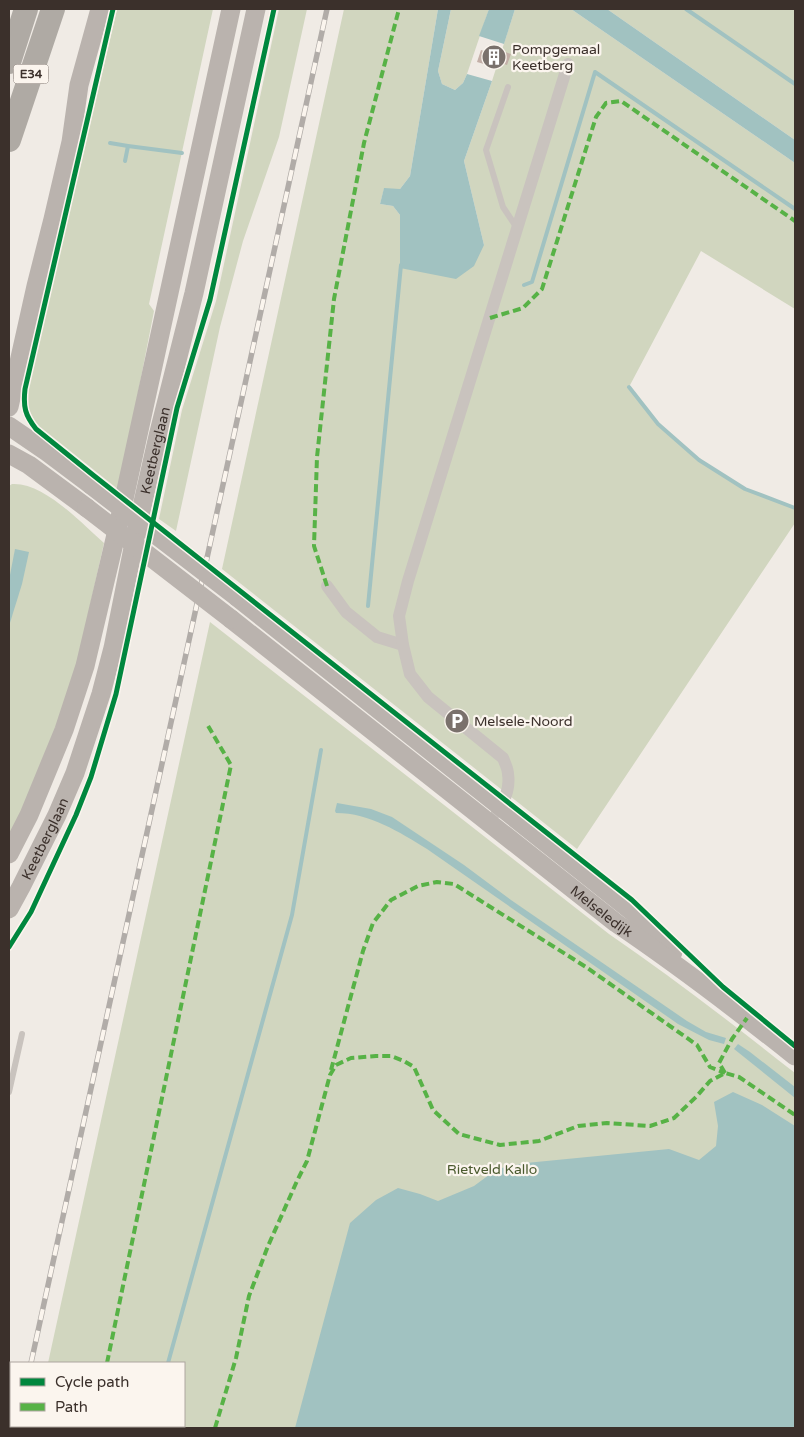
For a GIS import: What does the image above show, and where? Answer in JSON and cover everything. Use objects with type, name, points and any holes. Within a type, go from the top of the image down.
[{"type":"highway","name":"E34","points":[[9,62],[26,9]]},
{"type":"highway","name":"E34","points":[[9,140],[53,9]]},
{"type":"main road","points":[[9,407],[71,142],[78,85],[100,9]]},
{"type":"main road","name":"Keetberglaan","points":[[9,854],[29,815],[64,730],[85,666],[119,522],[231,9]]},
{"type":"main road","name":"Keetberglaan","points":[[9,910],[49,831],[71,782],[101,694],[113,648],[136,532],[158,436],[194,292],[256,9]]},
{"type":"main road","name":"Melseledijk","points":[[9,426],[47,452],[237,596],[633,912],[719,997]]},
{"type":"main road","name":"Melseledijk","points":[[11,457],[29,465],[87,508],[231,619],[616,923],[663,955],[795,1056]]},
{"type":"street","points":[[489,823],[505,800],[508,787],[508,773],[503,758],[428,697],[410,674],[403,646],[399,616],[408,581],[568,64]]},
{"type":"street","points":[[327,586],[346,612],[377,637],[403,646]]},
{"type":"lane","points":[[508,87],[486,150],[504,207],[517,229]]},
{"type":"lane","points":[[9,1092],[22,1034]]},
{"type":"green space","points":[[117,9],[213,9],[149,304],[154,311],[119,490],[39,426],[30,413],[28,401],[28,390]]},
{"type":"green space","points":[[279,9],[307,9],[279,137],[243,241],[220,327],[176,531],[159,519],[182,410],[216,301]]},
{"type":"green space","points":[[344,9],[438,9],[410,176],[400,189],[384,189],[380,204],[393,206],[400,215],[401,268],[484,245],[464,161],[515,9],[571,9],[795,163],[795,309],[701,251],[629,387],[658,424],[699,460],[745,489],[795,508],[795,523],[577,849],[222,569]]},
{"type":"green space","points":[[451,9],[489,9],[467,74],[463,83],[455,90],[442,84],[438,71]]},
{"type":"green space","points":[[607,9],[795,9],[795,140]]},
{"type":"green space","points":[[12,484],[24,485],[49,497],[73,515],[104,543],[77,664],[66,702],[21,812],[9,836],[9,486]]},
{"type":"green space","name":"Rietveld Kallo","points":[[210,622],[609,934],[703,1002],[795,1073],[795,1428],[34,1428],[185,1427],[185,1362],[48,1362]]},
{"type":"water","points":[[438,9],[451,9],[438,71],[442,84],[455,90],[463,83],[467,74],[492,81],[464,161],[484,245],[474,266],[456,279],[400,268],[400,215],[393,206],[380,204],[384,188],[400,189],[410,176]]},
{"type":"water","points":[[489,9],[515,9],[504,44],[479,36]]},
{"type":"water","points":[[571,9],[607,9],[795,140],[795,163]]},
{"type":"water","points":[[15,549],[29,552],[22,584],[9,626],[9,580]]},
{"type":"water","points":[[337,803],[371,809],[392,817],[687,1021],[706,1032],[726,1038],[724,1044],[709,1040],[678,1024],[406,836],[361,816],[336,813]]},
{"type":"water","points":[[738,1044],[795,1087],[795,1098],[734,1049]]},
{"type":"water","points":[[733,1092],[762,1105],[795,1126],[795,1428],[295,1428],[350,1223],[376,1200],[398,1188],[438,1201],[474,1186],[497,1169],[526,1163],[669,1149],[699,1160],[716,1146],[718,1126],[714,1102]]},
{"type":"building","points":[[497,49],[511,54],[507,65],[493,60]]},
{"type":"building","points":[[481,50],[494,55],[491,66],[477,62]]},
{"type":"waterway","points":[[686,9],[795,84]]},
{"type":"waterway","points":[[524,285],[532,282],[595,72],[795,209]]},
{"type":"waterway","points":[[110,143],[182,153]]},
{"type":"waterway","points":[[125,161],[128,146]]},
{"type":"waterway","points":[[368,606],[401,265]]},
{"type":"waterway","points":[[629,387],[658,424],[699,460],[745,489],[795,508]]},
{"type":"waterway","points":[[168,1362],[292,915],[321,750]]},
{"type":"railway","points":[[31,1362],[327,9]]},
{"type":"marked path","points":[[327,586],[314,546],[317,457],[334,299],[364,143],[399,9]]},
{"type":"marked path","points":[[490,318],[523,308],[542,289],[596,117],[606,103],[621,101],[795,221]]},
{"type":"marked path","points":[[107,1362],[231,765],[207,724]]},
{"type":"marked path","points":[[331,1070],[363,951],[373,923],[391,900],[418,886],[437,882],[454,884],[586,967],[697,1045],[710,1067],[725,1073]]},
{"type":"marked path","points":[[725,1073],[719,1063],[732,1039],[747,1018]]},
{"type":"marked path","points":[[215,1428],[236,1358],[249,1296],[268,1246],[307,1161],[330,1075],[336,1065],[351,1058],[376,1056],[391,1056],[404,1061],[414,1067],[433,1110],[459,1134],[500,1145],[539,1141],[578,1126],[607,1123],[650,1126],[674,1118],[710,1081],[725,1073],[739,1077],[795,1115]]},
{"type":"cycle path","points":[[113,9],[25,389],[24,401],[27,415],[32,424],[93,475],[632,900],[723,987],[795,1046]]},
{"type":"cycle path","points":[[9,947],[31,912],[76,815],[91,777],[116,694],[177,408],[210,300],[274,9]]},
{"type":"place","name":"Pompgemaal Keetberg","points":[[494,57]]},
{"type":"place","name":"Melsele-Noord","points":[[457,721]]}]
